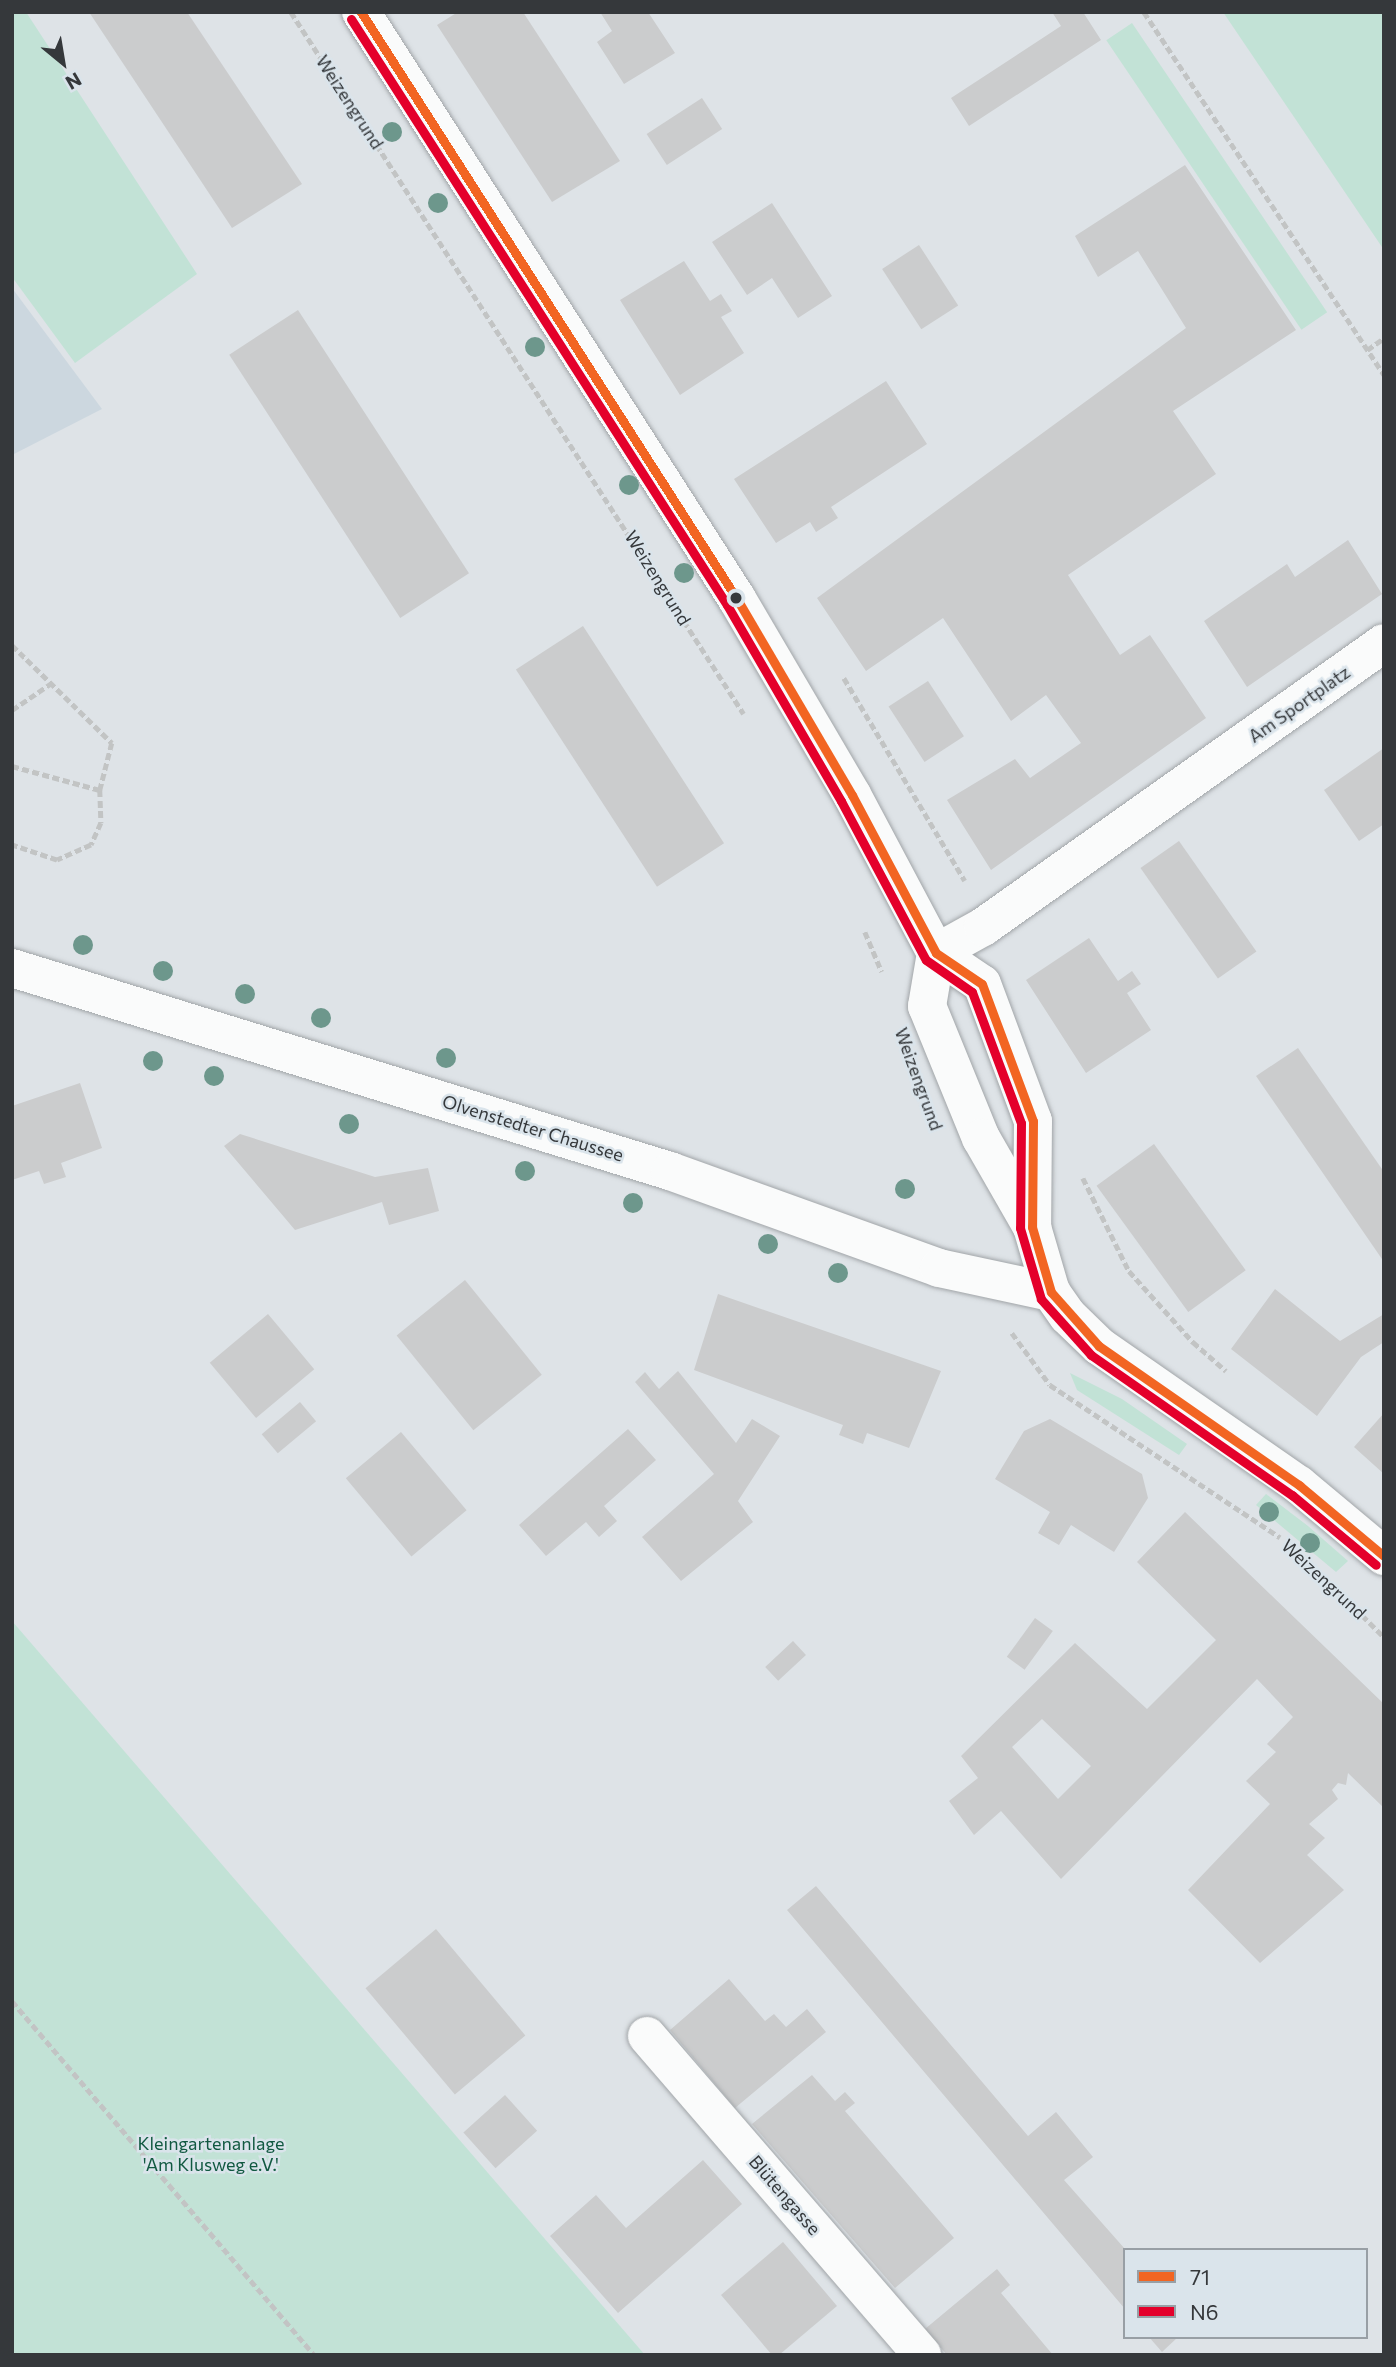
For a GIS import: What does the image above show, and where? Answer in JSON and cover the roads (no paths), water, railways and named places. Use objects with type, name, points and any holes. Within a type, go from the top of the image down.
[{"type":"main road","name":"Weizengrund","points":[[361,12],[737,599],[852,795],[936,953],[982,984],[1033,1121],[1032,1227]]},
{"type":"main road","name":"Am Sportplatz","points":[[936,953],[992,921],[1384,642]]},
{"type":"main road","name":"Weizengrund","points":[[936,953],[927,1006],[981,1138],[1032,1227],[1051,1292],[1068,1316],[1099,1346],[1299,1485],[1384,1556]]},
{"type":"main road","name":"Olvenstedter Chaussee","points":[[12,968],[670,1171],[939,1268],[1051,1292]]},
{"type":"main road","name":"Blütengasse","points":[[647,2036],[922,2355]]},
{"type":"park label","name":"Kleingartenanlage 'Am Klusweg e.V.'","points":[[211,2154]]}]
